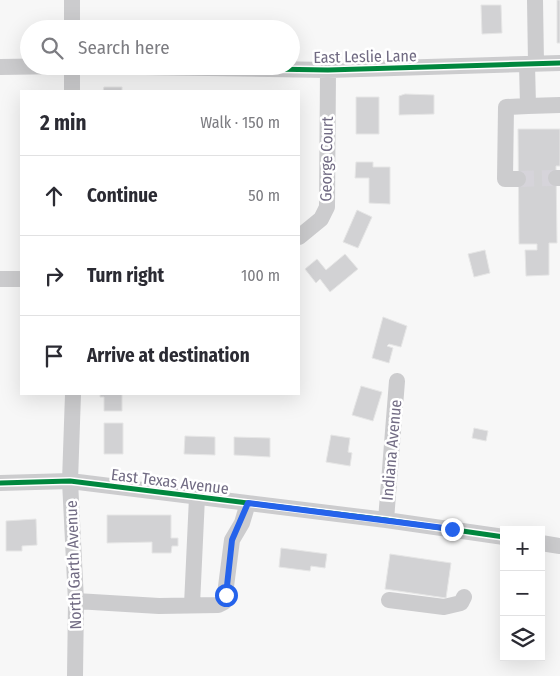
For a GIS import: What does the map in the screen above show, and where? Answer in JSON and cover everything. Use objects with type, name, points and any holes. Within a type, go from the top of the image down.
[{"type":"street","points":[[72,0],[72,20]]},
{"type":"street","points":[[528,106],[535,0]]},
{"type":"street","name":"East Leslie Lane","points":[[300,70],[560,63]]},
{"type":"street","points":[[0,67],[20,67]]},
{"type":"street","name":"George Court","points":[[300,236],[321,219],[326,207],[328,70]]},
{"type":"street","points":[[72,75],[72,90]]},
{"type":"street","points":[[518,179],[505,179],[506,107],[560,105]]},
{"type":"street","points":[[0,279],[20,279]]},
{"type":"street","name":"Indiana Avenue","points":[[386,520],[397,381]]},
{"type":"street","name":"North Garth Avenue","points":[[73,395],[70,481],[76,601],[75,676]]},
{"type":"street","name":"East Texas Avenue","points":[[0,483],[70,481],[386,520],[500,536]]},
{"type":"street","points":[[192,605],[197,497]]},
{"type":"street","points":[[76,601],[159,606],[218,605],[224,602],[232,540],[248,503]]},
{"type":"street","points":[[545,544],[560,546]]},
{"type":"street","points":[[389,600],[444,607],[461,603],[464,597]]},
{"type":"building","points":[[557,0],[560,0],[560,43],[557,43]]},
{"type":"building","points":[[481,5],[501,5],[502,33],[482,34]]},
{"type":"building","points":[[104,87],[122,87],[122,90],[103,90]]},
{"type":"building","points":[[405,94],[434,95],[434,114],[399,115],[399,96]]},
{"type":"building","points":[[356,97],[379,97],[379,134],[356,134]]},
{"type":"building","points":[[518,129],[560,129],[560,166],[556,166],[557,243],[549,243],[549,275],[526,276],[525,250],[537,250],[537,244],[519,244]]},
{"type":"building","points":[[356,162],[373,162],[373,167],[390,167],[390,204],[369,203],[369,178],[355,178]]},
{"type":"building","points":[[357,210],[372,217],[358,248],[343,242]]},
{"type":"building","points":[[485,250],[490,273],[474,277],[468,254]]},
{"type":"building","points":[[345,254],[358,269],[330,292],[320,279],[316,283],[305,269],[317,259],[326,270]]},
{"type":"building","points":[[383,317],[407,326],[401,347],[389,344],[387,346],[393,348],[389,363],[372,358]]},
{"type":"building","points":[[361,386],[382,392],[373,421],[352,415]]},
{"type":"building","points":[[100,395],[122,395],[122,411],[104,411],[104,397],[100,397]]},
{"type":"building","points":[[104,423],[123,423],[123,454],[104,454]]},
{"type":"building","points":[[474,428],[488,431],[486,441],[472,438]]},
{"type":"building","points":[[331,435],[350,438],[348,452],[352,453],[350,466],[326,462]]},
{"type":"building","points":[[185,436],[215,437],[215,455],[184,454]]},
{"type":"building","points":[[234,437],[270,438],[270,457],[234,455]]},
{"type":"building","points":[[107,515],[171,515],[171,538],[178,538],[178,546],[172,546],[171,553],[152,553],[152,542],[107,543]]},
{"type":"building","points":[[36,519],[37,545],[22,546],[22,551],[6,551],[6,521]]},
{"type":"building","points":[[281,548],[327,554],[325,568],[311,566],[310,571],[279,567]]},
{"type":"building","points":[[390,554],[451,563],[446,598],[385,589]]},
{"type":"tunnel","points":[[518,179],[556,178]]},
{"type":"cycle path","points":[[300,70],[560,63]]},
{"type":"cycle path","points":[[0,483],[70,481],[386,520],[500,536]]},
{"type":"route","points":[[226,595],[232,540],[236,530],[242,523],[248,503],[452,529]]}]
